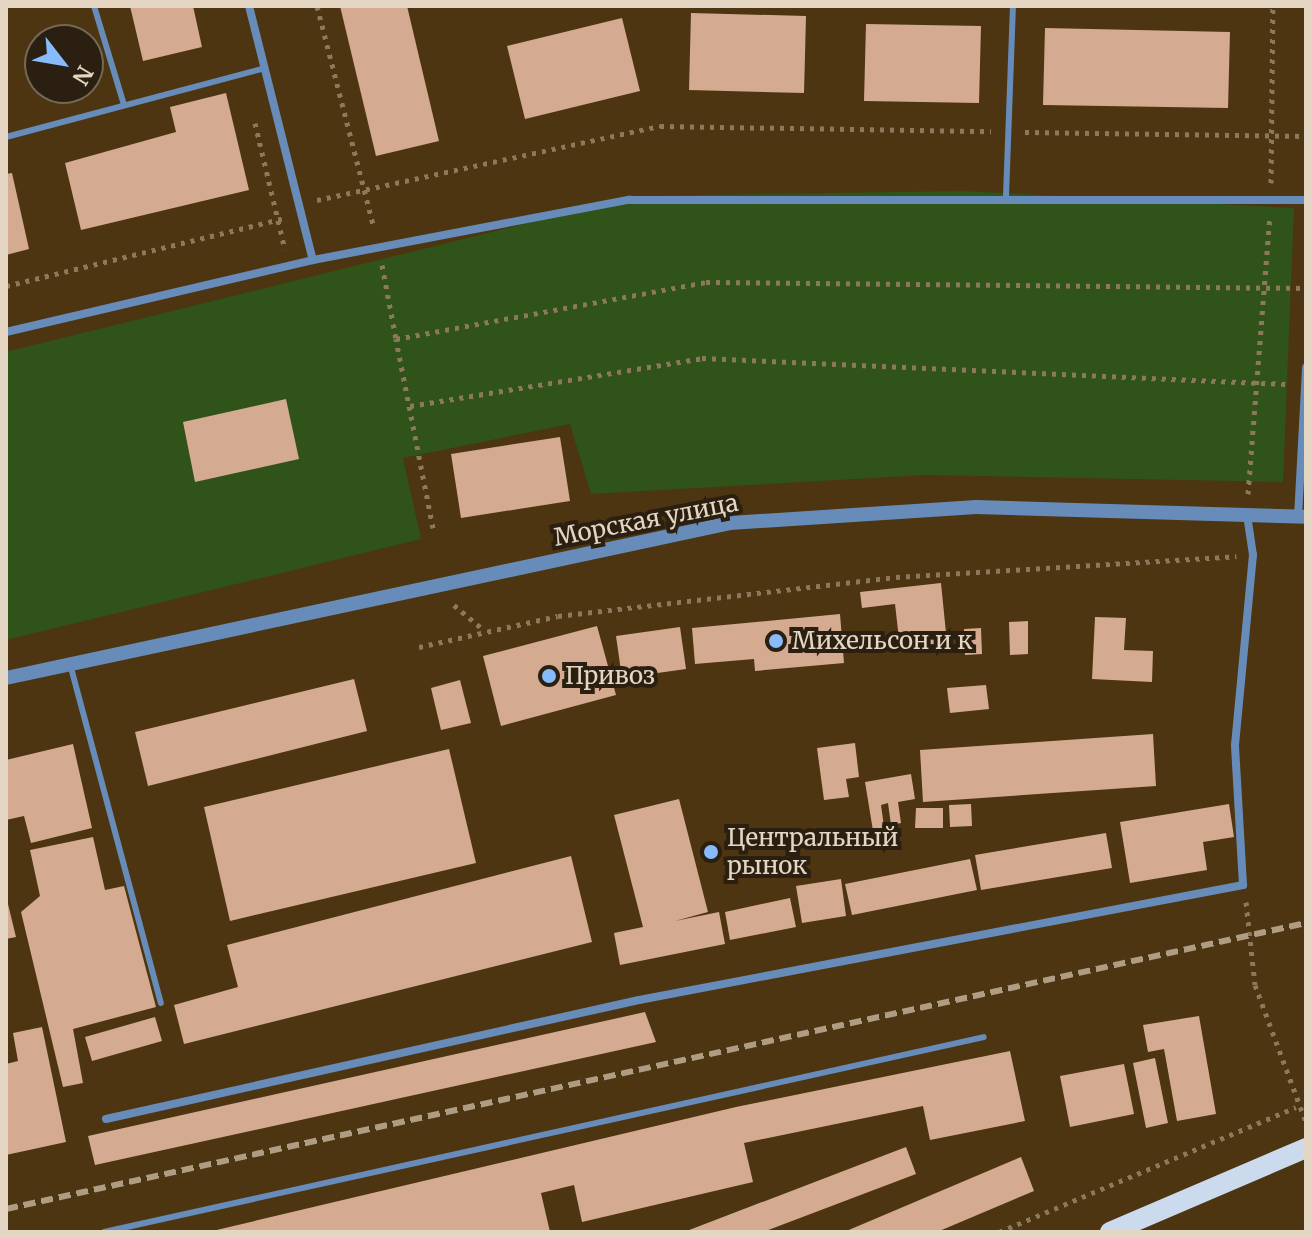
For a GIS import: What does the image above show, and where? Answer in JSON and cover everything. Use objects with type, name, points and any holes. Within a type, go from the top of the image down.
[{"type":"main road","points":[[1110,1232],[1306,1148]]},
{"type":"street","points":[[249,6],[313,260]]},
{"type":"street","points":[[6,332],[313,260],[629,200],[1006,196],[1306,200]]},
{"type":"street","points":[[1302,517],[1306,367]]},
{"type":"street","name":"Морская улица","points":[[6,678],[730,523],[976,507],[1302,517]]},
{"type":"street","points":[[106,1119],[639,1000],[1243,885],[1235,745],[1253,555],[1247,515]]},
{"type":"lane","points":[[94,6],[124,105]]},
{"type":"lane","points":[[1006,196],[1013,6]]},
{"type":"lane","points":[[6,137],[265,68]]},
{"type":"lane","points":[[70,664],[161,1003]]},
{"type":"lane","points":[[104,1232],[984,1037]]},
{"type":"path","points":[[317,6],[379,247],[433,528]]},
{"type":"path","points":[[1247,515],[1271,199],[1273,6]]},
{"type":"path","points":[[254,119],[289,266]]},
{"type":"path","points":[[6,286],[279,222],[300,205],[365,187],[660,126],[1306,136]]},
{"type":"path","points":[[396,339],[706,282],[1306,288]]},
{"type":"path","points":[[410,406],[702,358],[1257,385],[1305,384]]},
{"type":"path","points":[[419,647],[484,630],[896,577],[1253,555]]},
{"type":"path","points":[[448,601],[484,630]]},
{"type":"path","points":[[1243,885],[1255,985],[1296,1107],[1306,1123]]},
{"type":"path","points":[[999,1232],[1296,1107]]},
{"type":"green space","points":[[963,191],[1294,208],[1283,482],[925,475],[591,494],[570,424],[403,458],[421,539],[6,640],[6,352],[638,196]]},
{"type":"building","points":[[130,6],[193,6],[202,47],[143,61]]},
{"type":"building","points":[[340,6],[407,6],[439,141],[376,156]]},
{"type":"building","points":[[691,13],[806,16],[804,93],[689,90]]},
{"type":"building","points":[[622,18],[640,91],[525,119],[507,46]]},
{"type":"building","points":[[866,24],[981,26],[979,103],[864,101]]},
{"type":"building","points":[[1045,28],[1230,32],[1228,108],[1043,105]]},
{"type":"building","points":[[226,93],[249,190],[81,230],[65,163],[176,132],[170,107]]},
{"type":"building","points":[[12,173],[29,249],[6,255],[6,174]]},
{"type":"building","points":[[286,399],[299,459],[195,482],[183,422]]},
{"type":"building","points":[[560,437],[570,501],[461,518],[451,454]]},
{"type":"building","points":[[941,583],[947,643],[900,648],[895,604],[862,608],[860,592]]},
{"type":"building","points":[[840,614],[844,663],[755,671],[754,659],[695,664],[692,628]]},
{"type":"building","points":[[1095,617],[1126,618],[1124,650],[1153,651],[1152,682],[1092,679]]},
{"type":"building","points":[[1028,621],[1028,654],[1010,655],[1009,622]]},
{"type":"building","name":"Привоз","points":[[597,626],[616,695],[501,726],[483,656]]},
{"type":"building","points":[[680,627],[686,669],[622,678],[616,636]]},
{"type":"building","points":[[981,628],[982,654],[965,655],[964,629]]},
{"type":"building","points":[[354,679],[367,731],[148,786],[135,732]]},
{"type":"building","points":[[460,680],[471,723],[441,730],[431,688]]},
{"type":"building","points":[[986,685],[989,709],[950,713],[947,688]]},
{"type":"building","points":[[1153,734],[1156,786],[923,802],[920,750]]},
{"type":"building","points":[[855,743],[859,777],[846,779],[849,797],[824,800],[817,748]]},
{"type":"building","points":[[73,744],[92,828],[31,843],[24,816],[6,820],[6,760]]},
{"type":"building","points":[[449,749],[476,863],[230,921],[204,807]]},
{"type":"building","points":[[911,774],[915,799],[898,802],[901,823],[891,825],[888,803],[881,805],[886,841],[875,843],[865,782]]},
{"type":"building","points":[[679,799],[708,912],[675,921],[719,912],[725,944],[620,965],[614,933],[643,927],[614,815]]},
{"type":"building","points":[[971,804],[972,826],[950,827],[949,805]]},
{"type":"building","points":[[1229,804],[1234,837],[1203,842],[1207,870],[1130,883],[1120,822]]},
{"type":"building","points":[[916,808],[943,808],[943,828],[915,828]]},
{"type":"building","points":[[1106,833],[1112,868],[981,890],[975,855]]},
{"type":"building","points":[[93,837],[105,890],[124,886],[156,1007],[73,1029],[83,1083],[63,1087],[21,912],[40,896],[30,850]]},
{"type":"building","points":[[571,856],[592,942],[184,1044],[174,1005],[238,987],[227,945]]},
{"type":"building","points":[[970,859],[977,890],[852,915],[845,884]]},
{"type":"building","points":[[841,879],[846,916],[802,923],[796,886]]},
{"type":"building","points":[[6,896],[16,937],[6,939]]},
{"type":"building","points":[[790,898],[796,927],[730,940],[725,912]]},
{"type":"building","points":[[645,1012],[656,1042],[95,1165],[88,1136]]},
{"type":"building","points":[[1199,1016],[1216,1114],[1177,1121],[1164,1049],[1148,1052],[1143,1025]]},
{"type":"building","points":[[155,1017],[162,1041],[92,1061],[85,1037]]},
{"type":"building","points":[[42,1027],[66,1142],[6,1155],[6,1064],[18,1061],[13,1033]]},
{"type":"building","points":[[1010,1051],[1025,1121],[930,1140],[923,1106],[744,1143],[753,1182],[582,1222],[574,1185],[541,1193],[550,1232],[208,1232],[736,1107]]},
{"type":"building","points":[[1155,1058],[1168,1123],[1146,1128],[1133,1063]]},
{"type":"building","points":[[1124,1064],[1134,1114],[1070,1127],[1060,1076]]},
{"type":"building","points":[[906,1147],[916,1174],[763,1232],[684,1232]]},
{"type":"building","points":[[1021,1157],[1034,1191],[937,1232],[844,1232]]},
{"type":"railway","points":[[6,1209],[1306,923]]},
{"type":"place","name":"Михельсон и к","points":[[776,641]]},
{"type":"place","name":"Привоз","points":[[549,676]]},
{"type":"place","name":"Центральный рынок","points":[[711,852]]}]
